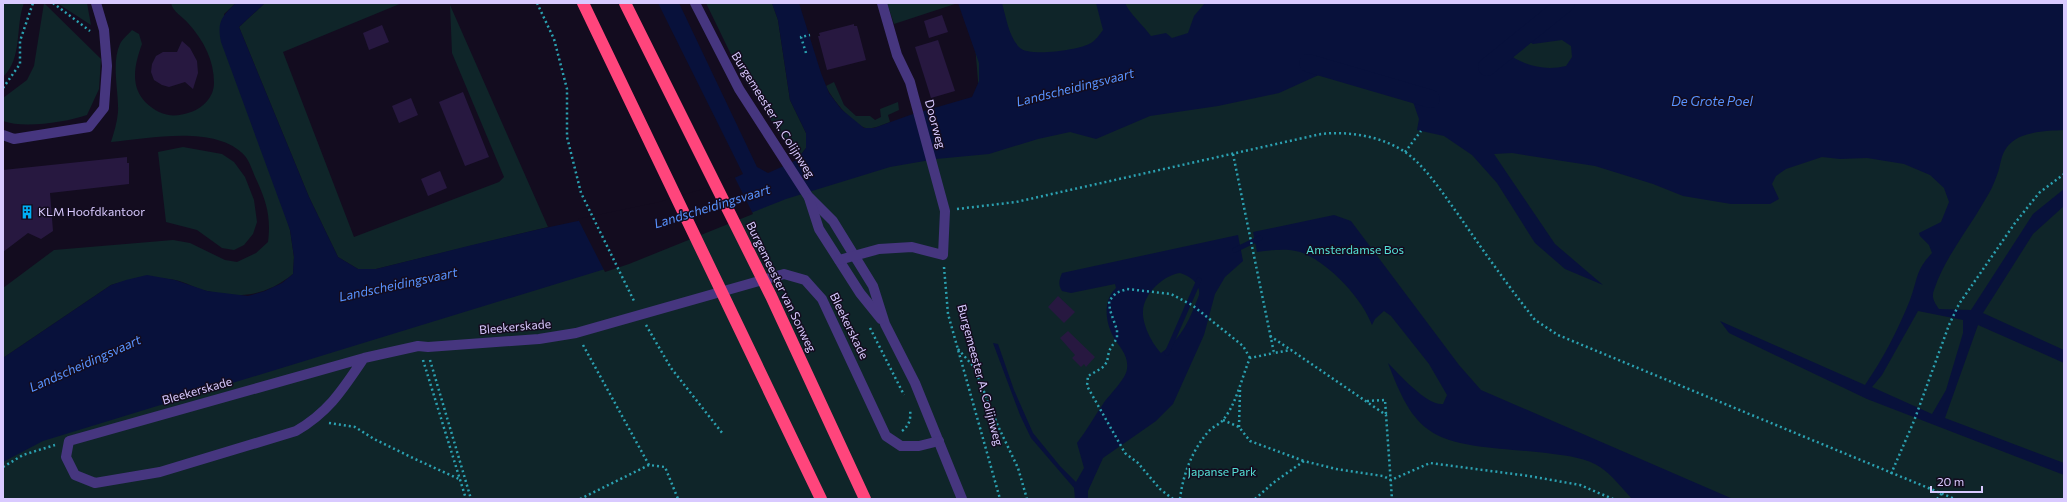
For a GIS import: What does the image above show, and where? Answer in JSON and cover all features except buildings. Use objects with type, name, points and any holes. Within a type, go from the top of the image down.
[{"type":"highway","points":[[583,3],[821,499]]},
{"type":"highway","name":"Burgemeester van Sonweg","points":[[625,3],[771,296],[865,499]]},
{"type":"street","points":[[3,135],[14,139],[89,127],[104,108],[107,66],[104,30],[96,3]]},
{"type":"street","name":"Burgemeester A. Colijnweg","points":[[695,3],[739,90],[808,196],[833,221],[856,255],[873,286],[884,324]]},
{"type":"street","name":"Doorweg","points":[[882,3],[897,55],[914,97],[939,185],[945,211],[943,255]]},
{"type":"street","name":"Burgemeester A. Colijnweg","points":[[808,196],[819,229],[860,293],[884,324],[915,383],[962,499]]},
{"type":"street","points":[[839,260],[879,249],[912,247],[943,255]]},
{"type":"street","name":"Bleekerskade","points":[[69,441],[364,358],[423,346],[539,339],[576,333],[784,274],[805,280],[822,299],[886,436],[901,446],[919,446],[939,441]]},
{"type":"street","points":[[69,441],[66,457],[75,475],[95,483],[160,472],[296,431],[314,421],[335,401],[364,358]]},
{"type":"path","points":[[3,88],[20,64],[20,41],[33,3]]},
{"type":"path","points":[[53,3],[91,32],[104,30]]},
{"type":"path","points":[[537,3],[554,38],[567,89],[567,137],[581,193],[637,306]]},
{"type":"path","points":[[806,53],[801,37],[810,35]]},
{"type":"path","points":[[1405,152],[1422,131]]},
{"type":"path","points":[[945,211],[1016,202],[1197,160],[1233,154],[1320,134],[1338,132],[1358,134],[1379,140],[1405,152],[1436,183],[1535,320],[1558,335],[1891,474],[1955,499]]},
{"type":"path","points":[[1233,154],[1274,353]]},
{"type":"path","points":[[1891,474],[1914,422],[1949,325],[1959,304],[2015,223],[2039,193],[2064,174]]},
{"type":"path","name":"Burgemeester A. Colijnweg","points":[[943,255],[948,314],[1000,499]]},
{"type":"path","points":[[1173,499],[1160,489],[1138,463],[1124,453],[1087,386],[1088,376],[1102,368],[1107,362],[1109,351],[1117,338],[1117,330],[1110,310],[1109,301],[1116,293],[1127,289],[1171,294],[1192,305],[1243,346],[1250,358],[1240,389],[1223,420],[1209,431],[1193,452],[1182,484],[1180,499]]},
{"type":"path","points":[[644,321],[671,368],[723,434]]},
{"type":"path","points":[[868,324],[907,401]]},
{"type":"path","points":[[576,333],[649,465]]},
{"type":"path","points":[[1270,336],[1386,415]]},
{"type":"path","points":[[423,346],[466,499]]},
{"type":"path","points":[[423,346],[430,362],[471,499]]},
{"type":"path","points":[[958,348],[974,367],[998,426],[1018,468],[1027,499]]},
{"type":"path","points":[[1250,358],[1291,350]]},
{"type":"path","points":[[1240,389],[1240,427]]},
{"type":"path","points":[[1366,401],[1385,400],[1392,499]]},
{"type":"path","points":[[896,430],[902,431],[906,428],[911,419],[910,408]]},
{"type":"path","points":[[1223,420],[1240,427],[1250,441],[1304,461],[1336,469],[1383,476],[1391,480]]},
{"type":"path","points":[[314,421],[355,426],[402,452],[460,479]]},
{"type":"path","points":[[3,467],[23,455],[69,441]]},
{"type":"path","points":[[1255,499],[1273,483],[1304,461]]},
{"type":"path","points":[[1391,480],[1430,463],[1529,476],[1580,485],[1612,499]]},
{"type":"path","points":[[580,499],[649,465],[665,467],[678,499]]},
{"type":"path","points":[[1937,499],[1942,493]]},
{"type":"green space","points":[[3,3],[24,3],[21,12],[16,51],[9,69],[3,77]]},
{"type":"green space","points":[[44,3],[101,59],[99,89],[87,115],[45,124],[22,124],[3,121],[3,98],[27,80],[34,66]]},
{"type":"green space","points":[[57,3],[87,3],[91,25]]},
{"type":"green space","points":[[171,3],[236,3],[224,14],[290,230],[294,257],[293,274],[273,287],[252,294],[242,295],[231,295],[207,291],[179,281],[168,279],[134,280],[111,285],[3,358],[3,288],[54,250],[173,240],[190,243],[225,260],[237,262],[256,253],[268,242],[269,225],[263,196],[247,158],[232,146],[217,140],[181,136],[111,142],[118,112],[116,69],[117,52],[121,42],[132,30],[139,34],[142,44],[135,73],[138,91],[149,106],[167,115],[182,114],[200,108],[204,105],[212,93],[214,88],[214,75],[207,51],[194,30],[176,11]]},
{"type":"green space","points":[[265,3],[402,3],[283,52],[354,237],[499,182],[504,177],[452,53],[450,5],[548,227],[376,269],[358,269],[338,257],[309,197],[239,27]]},
{"type":"green space","points":[[706,3],[772,3],[778,20],[790,100],[806,133],[806,148],[797,160],[740,73]]},
{"type":"green space","points":[[887,3],[958,3],[894,24]]},
{"type":"green space","name":"Amsterdamse Bos","points":[[962,3],[2064,3],[2064,499],[3,499],[3,444],[891,158],[979,93],[975,45]]},
{"type":"green space","points":[[834,82],[844,105],[856,116],[870,116],[875,120],[881,117],[880,109],[898,102],[899,110],[888,115],[890,122],[872,128],[861,126],[849,117],[837,104],[829,91],[826,86]]},
{"type":"green space","points":[[183,147],[222,154],[234,162],[245,177],[254,200],[257,222],[253,234],[244,245],[234,250],[222,248],[197,230],[166,222],[158,152]]},
{"type":"water","name":"De Grote Poel","points":[[236,3],[265,3],[239,27],[309,197],[338,257],[358,269],[376,269],[513,235],[653,205],[699,192],[743,174],[658,3],[679,3],[757,167],[768,173],[797,160],[806,148],[806,133],[790,100],[778,20],[772,3],[799,3],[821,73],[829,93],[841,109],[864,128],[874,128],[910,115],[972,97],[979,81],[979,63],[958,3],[1002,3],[1008,27],[1013,39],[1020,48],[1025,51],[1055,52],[1085,46],[1098,37],[1103,30],[1096,3],[1125,3],[1151,36],[1166,33],[1172,38],[1188,33],[1194,16],[1205,3],[2064,3],[2064,130],[2026,135],[2018,138],[2007,147],[2003,154],[1992,188],[1944,266],[1933,296],[1939,309],[1971,310],[2033,214],[2064,189],[2064,206],[2033,234],[1983,313],[2064,350],[2064,363],[1978,325],[1945,418],[2064,463],[2064,475],[1867,399],[1729,333],[1720,321],[1865,385],[1895,334],[1910,300],[1920,270],[1932,253],[1929,245],[1919,233],[1941,222],[1949,202],[1944,188],[1930,175],[1904,164],[1867,158],[1840,159],[1822,157],[1786,169],[1776,176],[1772,184],[1779,199],[1770,204],[1731,204],[1683,196],[1653,184],[1595,166],[1512,153],[1494,154],[1555,244],[1603,285],[1565,269],[1535,243],[1497,183],[1472,155],[1444,136],[1417,130],[1419,119],[1412,99],[1404,88],[1357,70],[1332,69],[1279,93],[1218,106],[1150,116],[1096,139],[1070,132],[1038,139],[989,154],[936,159],[890,167],[786,199],[628,262],[43,441],[3,462],[3,358],[111,285],[147,275],[175,280],[207,291],[248,296],[265,291],[282,283],[293,274],[294,257],[290,230],[221,42],[221,20]],"holes":[[[1519,36],[1533,44],[1562,40],[1571,46],[1572,57],[1566,66],[1550,68],[1527,64],[1506,52],[1509,42]],[[1918,311],[1963,320],[1963,333],[1946,390],[1932,414],[1872,387],[1882,375]]]},
{"type":"water","points":[[1334,215],[1351,221],[1459,365],[1481,390],[1733,499],[1632,499],[1609,474],[1589,461],[1539,452],[1488,448],[1455,442],[1441,437],[1429,430],[1409,409],[1399,391],[1388,363],[1421,395],[1429,400],[1443,404],[1447,395],[1429,364],[1391,316],[1384,311],[1375,319],[1372,325],[1367,314],[1352,292],[1321,263],[1300,252],[1290,250],[1273,250],[1257,252],[1253,232]]},
{"type":"water","points":[[1238,235],[1243,261],[1225,277],[1215,294],[1204,335],[1173,404],[1156,421],[1103,458],[1088,491],[1088,499],[1075,499],[1074,488],[1031,438],[1020,415],[993,343],[998,344],[1014,390],[1033,433],[1060,466],[1076,482],[1084,468],[1077,443],[1103,404],[1124,377],[1127,364],[1125,355],[1113,336],[1108,324],[1107,305],[1109,298],[1116,288],[1115,284],[1071,293],[1062,291],[1060,287],[1059,282],[1062,273]],"holes":[[[1174,274],[1184,274],[1197,284],[1199,295],[1180,334],[1175,341],[1161,353],[1151,339],[1146,328],[1143,316],[1144,304],[1151,292],[1162,281]]]},
{"type":"pier","points":[[734,176],[753,214],[629,264],[605,272],[578,219],[659,202],[716,185]]},
{"type":"waterway","points":[[1487,67],[1566,3]]},
{"type":"waterway","name":"Landscheidingsvaart","points":[[1308,63],[1431,99]]},
{"type":"waterway","points":[[1235,250],[1260,238]]},
{"type":"waterway","points":[[1167,353],[1199,280]]},
{"type":"place","name":"KLM Hoofdkantoor","points":[[27,212]]},
{"type":"park label","name":"Japanse Park","points":[[1222,472]]}]
